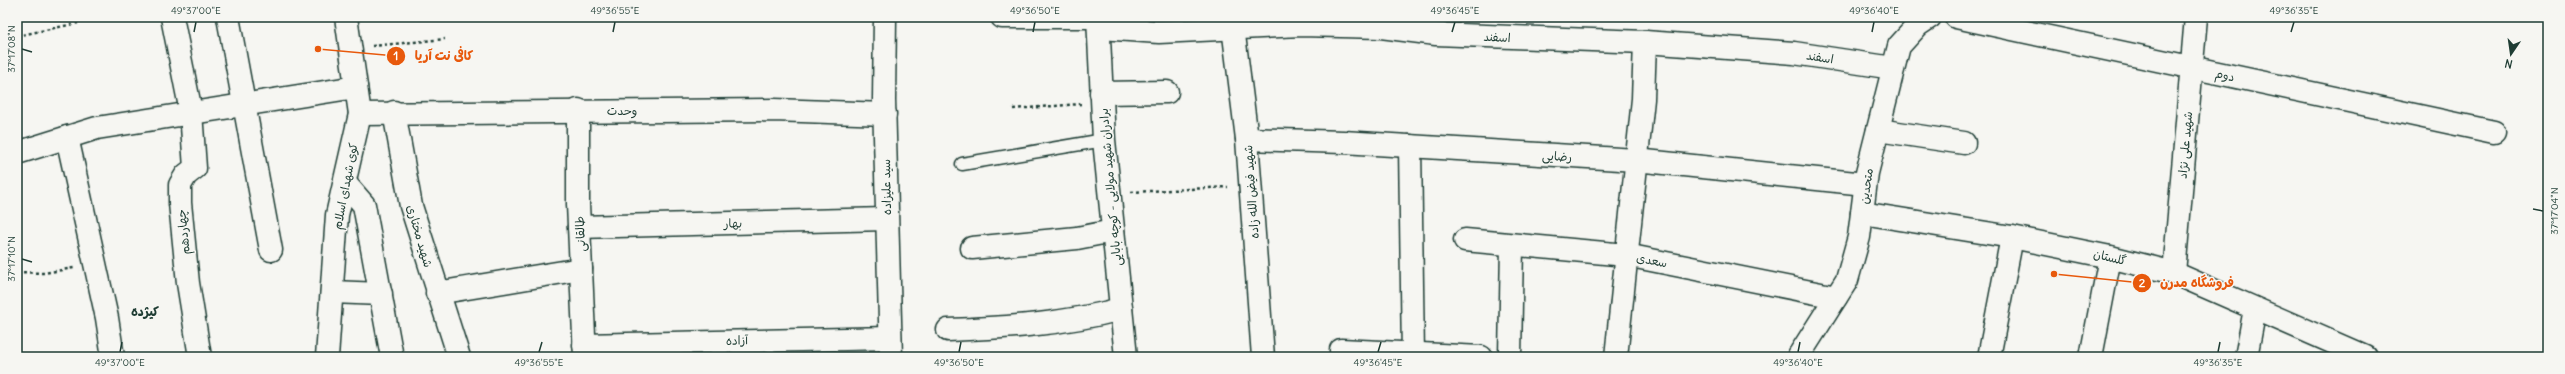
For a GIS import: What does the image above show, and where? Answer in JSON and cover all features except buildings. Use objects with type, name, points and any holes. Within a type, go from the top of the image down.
[{"type":"street","name":"چهاردهم","points":[[172,17],[191,112],[195,168],[186,175],[180,185],[180,203],[188,283],[200,357]]},
{"type":"street","points":[[228,17],[271,250]]},
{"type":"street","name":"کوی شهدای اسلام","points":[[327,357],[338,214],[360,114],[346,17]]},
{"type":"street","name":"سید علیزاده","points":[[885,17],[886,219],[890,347]]},
{"type":"street","name":"اسفند","points":[[1002,17],[1099,21],[1159,32],[1296,21],[1381,27],[1436,34],[1645,42],[1794,53],[1893,68]]},
{"type":"street","name":"متحدین","points":[[1798,357],[1846,280],[1859,237],[1865,184],[1899,46],[1918,25],[1930,17]]},
{"type":"street","name":"دوم","points":[[1956,17],[2494,132]]},
{"type":"street","name":"شهید علی نژاد","points":[[2174,273],[2196,17]]},
{"type":"street","name":"برادران شهید مولایی - کوچه بابایی","points":[[1099,21],[1104,140],[1126,357]]},
{"type":"street","name":"شهید فیض الله زاده","points":[[1233,27],[1247,140],[1263,357]]},
{"type":"street","points":[[1616,357],[1643,99],[1645,42]]},
{"type":"street","points":[[17,152],[97,128],[356,87]]},
{"type":"street","points":[[1102,98],[1167,92]]},
{"type":"street","name":"وحدت","points":[[360,114],[394,112],[578,110],[774,110],[885,114]]},
{"type":"street","name":"طالقانی","points":[[578,110],[579,227],[585,351]]},
{"type":"street","name":"شهید مختاری","points":[[394,112],[411,206],[458,357]]},
{"type":"street","points":[[1878,130],[1964,144]]},
{"type":"street","points":[[67,137],[95,264],[113,357]]},
{"type":"street","name":"رضایی","points":[[1247,140],[1410,146],[1636,160],[1865,184]]},
{"type":"street","points":[[1410,146],[1413,355]]},
{"type":"street","points":[[345,183],[364,205],[392,357]]},
{"type":"street","name":"گلستان","points":[[1862,213],[2012,237],[2110,257],[2174,273],[2366,357]]},
{"type":"street","name":"بهار","points":[[579,227],[886,219]]},
{"type":"street","points":[[972,248],[1077,238],[1113,231]]},
{"type":"street","points":[[1989,357],[2012,237]]},
{"type":"street","name":"سعدی","points":[[1465,240],[1626,255],[1836,297]]},
{"type":"street","points":[[1510,357],[1512,245]]},
{"type":"street","points":[[2092,357],[2110,257]]},
{"type":"street","points":[[437,293],[581,269]]},
{"type":"street","points":[[332,292],[381,294]]},
{"type":"street","points":[[948,330],[1046,324],[1089,317],[1121,308]]},
{"type":"street","points":[[2246,357],[2255,309]]},
{"type":"street","name":"آزاده","points":[[585,351],[890,347]]},
{"type":"street","points":[[1341,350],[1413,355],[1481,357]]},
{"type":"lane","points":[[962,164],[1104,140]]},
{"type":"path","points":[[17,36],[78,23]]},
{"type":"path","points":[[350,48],[445,39]]},
{"type":"path","points":[[1013,109],[1102,98]]},
{"type":"path","points":[[1109,194],[1250,185]]},
{"type":"path","points":[[17,272],[44,273],[95,264]]},
{"type":"place","name":"کافی نت آریا","points":[[318,49]]},
{"type":"place","name":"فروشگاه مدرن","points":[[2054,274]]},
{"type":"district","name":"کیژده","points":[[145,311]]}]
